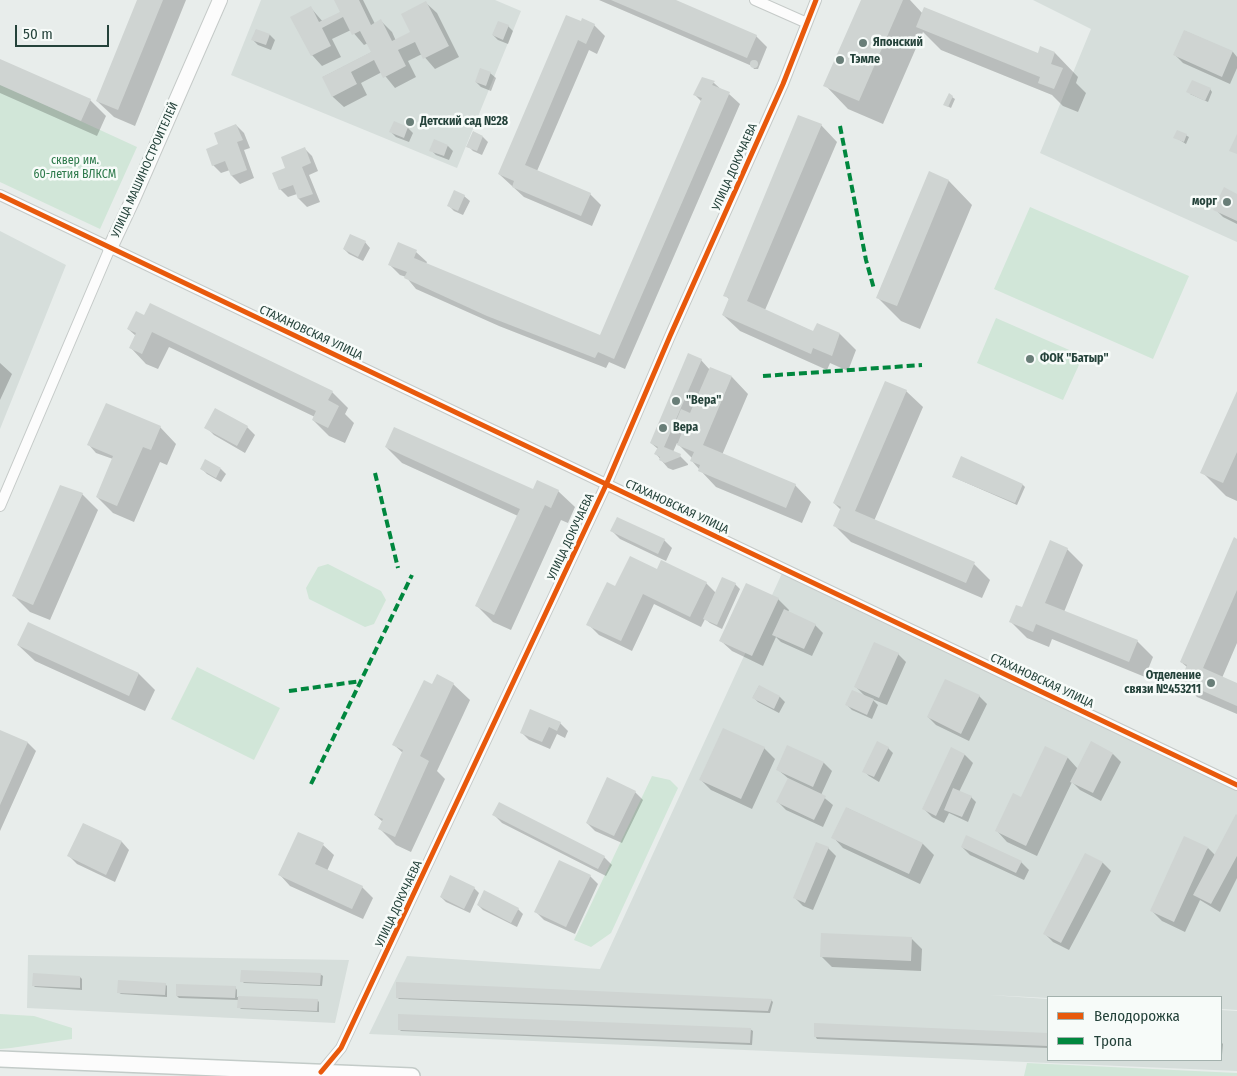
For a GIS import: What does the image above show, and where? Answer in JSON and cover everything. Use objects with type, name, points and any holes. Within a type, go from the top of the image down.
[{"type":"main road","points":[[0,1059],[165,1070],[321,1072],[412,1076]]},
{"type":"street","name":"УЛИЦА МАШИНОСТРОИТЕЛЕЙ","points":[[0,506],[110,248],[220,0]]},
{"type":"street","points":[[756,0],[807,23]]},
{"type":"street","name":"УЛИЦА ДОКУЧАЕВА","points":[[321,1072],[341,1048],[606,485],[670,336],[783,84],[816,0]]},
{"type":"street","name":"СТАХАНОВСКАЯ УЛИЦА","points":[[0,195],[1237,785]]},
{"type":"shaded area","name":"Детский сад №28","points":[[261,0],[495,0],[521,11],[457,168],[231,75]]},
{"type":"shaded area","points":[[1033,0],[1237,0],[1237,242],[1040,153],[1091,29]]},
{"type":"shaded area","points":[[0,231],[66,265],[0,429]]},
{"type":"shaded area","points":[[784,569],[1237,789],[1237,1010],[1222,1009],[1222,996],[1047,996],[1047,998],[989,995],[1047,999],[1047,1061],[1222,1061],[1222,1010],[1237,1011],[1237,1071],[369,1034],[407,956],[600,969]]},
{"type":"shaded area","points":[[28,955],[349,960],[335,1023],[27,1008]]},
{"type":"green space","name":"сквер им. 60-летия ВЛКСМ","points":[[0,84],[137,147],[100,229],[0,182]]},
{"type":"green space","points":[[1030,207],[1189,276],[1153,359],[994,289]]},
{"type":"green space","name":"ФОК \"Батыр\"","points":[[996,318],[1083,356],[1063,400],[977,363]]},
{"type":"green space","points":[[328,564],[381,591],[386,600],[374,624],[365,627],[309,599],[306,588],[318,567]]},
{"type":"green space","points":[[197,667],[280,708],[254,760],[171,719]]},
{"type":"green space","points":[[652,776],[670,780],[678,788],[611,933],[591,947],[574,940]]},
{"type":"green space","points":[[0,1014],[34,1016],[72,1028],[72,1039],[0,1049]]},
{"type":"green space","points":[[1027,1063],[1237,1073],[1237,1076],[1024,1076]]},
{"type":"building","points":[[137,0],[163,0],[118,110],[96,101]]},
{"type":"building","points":[[334,0],[359,0],[371,25],[381,19],[392,41],[410,32],[401,14],[426,1],[449,46],[423,59],[415,42],[398,50],[406,66],[383,78],[374,60],[351,72],[357,84],[332,97],[322,77],[371,52],[360,31],[352,35],[343,17],[322,28],[331,46],[311,56],[290,17],[311,6],[319,22],[340,12]]},
{"type":"building","points":[[611,0],[676,0],[757,35],[747,58]]},
{"type":"building","name":"Японский","points":[[861,0],[903,0],[859,101],[823,86]]},
{"type":"building","points":[[924,7],[1038,53],[1040,46],[1055,52],[1051,64],[1063,68],[1054,89],[1038,83],[1040,77],[916,27]]},
{"type":"building","points":[[566,15],[581,21],[582,18],[595,24],[586,44],[578,40],[525,165],[591,193],[581,216],[512,187],[514,181],[498,174]]},
{"type":"building","points":[[498,21],[509,25],[503,40],[492,35]]},
{"type":"building","points":[[256,29],[270,34],[266,45],[251,40]]},
{"type":"building","points":[[1184,30],[1233,51],[1222,77],[1173,55]]},
{"type":"building","points":[[0,59],[91,99],[81,121],[0,85]]},
{"type":"building","points":[[754,60],[758,64],[754,68],[750,64]]},
{"type":"building","points":[[480,68],[491,72],[486,86],[475,82]]},
{"type":"building","points":[[702,77],[715,81],[712,85],[730,92],[614,359],[598,352],[595,358],[487,316],[404,278],[407,272],[388,265],[398,242],[417,250],[414,258],[600,335],[702,98],[693,95]]},
{"type":"building","points":[[1192,80],[1211,88],[1205,101],[1186,92]]},
{"type":"building","points":[[949,93],[953,96],[948,107],[943,105]]},
{"type":"building","points":[[798,115],[822,124],[747,301],[813,331],[817,323],[840,333],[832,356],[813,348],[811,354],[722,315],[729,298],[723,296]]},
{"type":"building","points":[[394,121],[408,127],[404,138],[389,132]]},
{"type":"building","points":[[236,124],[243,140],[237,142],[247,170],[231,176],[225,161],[212,166],[206,149],[218,144],[214,133]]},
{"type":"building","points":[[1177,130],[1187,134],[1184,142],[1173,138]]},
{"type":"building","points":[[473,131],[483,136],[477,151],[466,147]]},
{"type":"building","points":[[1237,134],[1237,154],[1229,151]]},
{"type":"building","points":[[434,139],[448,145],[444,156],[429,151]]},
{"type":"building","points":[[305,147],[311,163],[302,167],[313,194],[298,199],[293,185],[279,190],[272,173],[285,168],[281,157]]},
{"type":"building","points":[[929,171],[949,180],[897,306],[876,298]]},
{"type":"building","name":"морг","points":[[1224,187],[1237,194],[1237,221],[1213,210]]},
{"type":"building","points":[[454,190],[465,195],[458,211],[447,206]]},
{"type":"building","points":[[350,234],[366,241],[358,257],[343,249]]},
{"type":"building","points":[[150,303],[333,391],[328,400],[339,406],[328,428],[312,420],[316,411],[152,332],[142,354],[129,348],[136,333],[127,329],[136,311],[144,315]]},
{"type":"building","name":"\"Вера\"","points":[[688,353],[702,359],[664,447],[681,454],[680,457],[665,463],[654,454],[658,447],[650,443]]},
{"type":"building","points":[[710,367],[732,376],[703,445],[796,484],[786,508],[698,471],[700,465],[690,461],[694,452],[677,445],[683,430],[674,426],[681,409],[690,413]]},
{"type":"building","points":[[885,381],[907,390],[855,511],[975,562],[966,583],[833,526],[841,507],[833,503]]},
{"type":"building","points":[[1237,391],[1237,452],[1223,483],[1200,473]]},
{"type":"building","points":[[106,403],[161,426],[151,450],[143,447],[117,506],[96,497],[113,456],[87,445]]},
{"type":"building","points":[[215,408],[248,426],[237,446],[204,428]]},
{"type":"building","points":[[394,427],[533,489],[537,480],[559,490],[551,508],[545,505],[494,615],[475,606],[520,509],[385,447]]},
{"type":"building","points":[[961,456],[1023,484],[1015,503],[952,477]]},
{"type":"building","points":[[205,459],[221,468],[216,478],[200,469]]},
{"type":"building","points":[[60,485],[83,493],[33,605],[12,596]]},
{"type":"building","points":[[617,517],[665,539],[658,554],[610,531]]},
{"type":"building","points":[[1234,537],[1237,539],[1237,590],[1203,668],[1237,683],[1237,706],[1180,681],[1187,665],[1180,662]]},
{"type":"building","points":[[1050,540],[1068,548],[1045,603],[1138,640],[1129,662],[1036,624],[1033,632],[1009,622],[1016,605],[1022,607]]},
{"type":"building","points":[[630,556],[657,569],[661,560],[707,582],[690,617],[643,594],[621,641],[586,625],[607,582],[615,586]]},
{"type":"building","points":[[722,577],[736,583],[717,625],[703,619]]},
{"type":"building","points":[[746,583],[779,598],[752,656],[719,641]]},
{"type":"building","points":[[784,609],[816,624],[804,649],[772,635]]},
{"type":"building","points":[[28,622],[139,673],[129,696],[17,645]]},
{"type":"building","points":[[874,642],[899,653],[879,698],[854,687]]},
{"type":"building","points":[[437,674],[454,683],[420,756],[429,761],[395,837],[378,829],[383,819],[374,815],[403,750],[392,745],[424,680],[432,684]]},
{"type":"building","points":[[945,679],[980,695],[961,734],[927,717]]},
{"type":"building","points":[[759,685],[780,696],[774,709],[752,698]]},
{"type":"building","points":[[852,690],[874,699],[867,715],[845,705]]},
{"type":"building","points":[[530,709],[561,722],[557,731],[549,727],[542,742],[520,733]]},
{"type":"building","points":[[723,728],[765,747],[741,799],[699,780]]},
{"type":"building","points":[[0,730],[28,742],[0,805]]},
{"type":"building","points":[[877,741],[889,747],[874,777],[862,772]]},
{"type":"building","points":[[1091,741],[1113,753],[1093,793],[1070,782]]},
{"type":"building","points":[[787,745],[824,762],[813,787],[776,770]]},
{"type":"building","points":[[1045,746],[1068,757],[1026,846],[995,831],[1013,793],[1021,797]]},
{"type":"building","points":[[951,747],[965,754],[936,816],[922,809]]},
{"type":"building","points":[[607,777],[636,791],[614,836],[586,823]]},
{"type":"building","points":[[788,778],[826,796],[814,820],[776,802]]},
{"type":"building","points":[[953,788],[972,796],[962,817],[944,810]]},
{"type":"building","points":[[499,802],[605,856],[598,869],[492,815]]},
{"type":"building","points":[[846,807],[923,843],[909,874],[831,838]]},
{"type":"building","points":[[1236,814],[1237,856],[1211,904],[1193,895]]},
{"type":"building","points":[[83,823],[122,841],[106,875],[67,856]]},
{"type":"building","points":[[298,832],[324,843],[315,864],[363,886],[352,909],[278,875]]},
{"type":"building","points":[[966,835],[1022,861],[1016,873],[961,847]]},
{"type":"building","points":[[1184,836],[1208,847],[1174,922],[1150,911]]},
{"type":"building","points":[[816,842],[829,847],[805,903],[793,898]]},
{"type":"building","points":[[1085,853],[1103,862],[1061,943],[1043,934]]},
{"type":"building","points":[[559,860],[591,875],[566,927],[534,912]]},
{"type":"building","points":[[450,875],[475,887],[464,909],[440,897]]},
{"type":"building","points":[[484,890],[519,908],[511,923],[477,905]]},
{"type":"building","points":[[821,933],[912,937],[911,961],[820,957]]},
{"type":"building","points":[[241,970],[321,973],[320,985],[240,982]]},
{"type":"building","points":[[33,973],[80,976],[80,988],[32,986]]},
{"type":"building","points":[[118,980],[166,983],[165,995],[117,993]]},
{"type":"building","points":[[396,982],[772,999],[768,1011],[396,998]]},
{"type":"building","points":[[176,984],[236,986],[235,998],[176,996]]},
{"type":"building","points":[[238,996],[318,999],[317,1011],[237,1008]]},
{"type":"building","points":[[398,1014],[751,1028],[750,1043],[398,1030]]},
{"type":"building","points":[[814,1023],[1047,1033],[1047,1046],[814,1037]]},
{"type":"marked path","points":[[840,126],[866,260],[874,289]]},
{"type":"marked path","points":[[763,376],[922,365]]},
{"type":"marked path","points":[[375,473],[398,568]]},
{"type":"marked path","points":[[311,784],[412,575]]},
{"type":"marked path","points":[[289,691],[361,681]]},
{"type":"cycle path","points":[[321,1072],[341,1048],[606,485],[670,336],[783,84],[816,0]]},
{"type":"cycle path","points":[[0,195],[1237,785]]},
{"type":"place","name":"Японский","points":[[863,43]]},
{"type":"place","name":"Тэмле","points":[[840,60]]},
{"type":"place","name":"Детский сад №28","points":[[410,122]]},
{"type":"place","name":"морг","points":[[1227,202]]},
{"type":"place","name":"ФОК \"Батыр\"","points":[[1030,359]]},
{"type":"place","name":"\"Вера\"","points":[[676,401]]},
{"type":"place","name":"Вера","points":[[663,428]]},
{"type":"place","name":"Отделение связи №453211","points":[[1211,683]]}]
